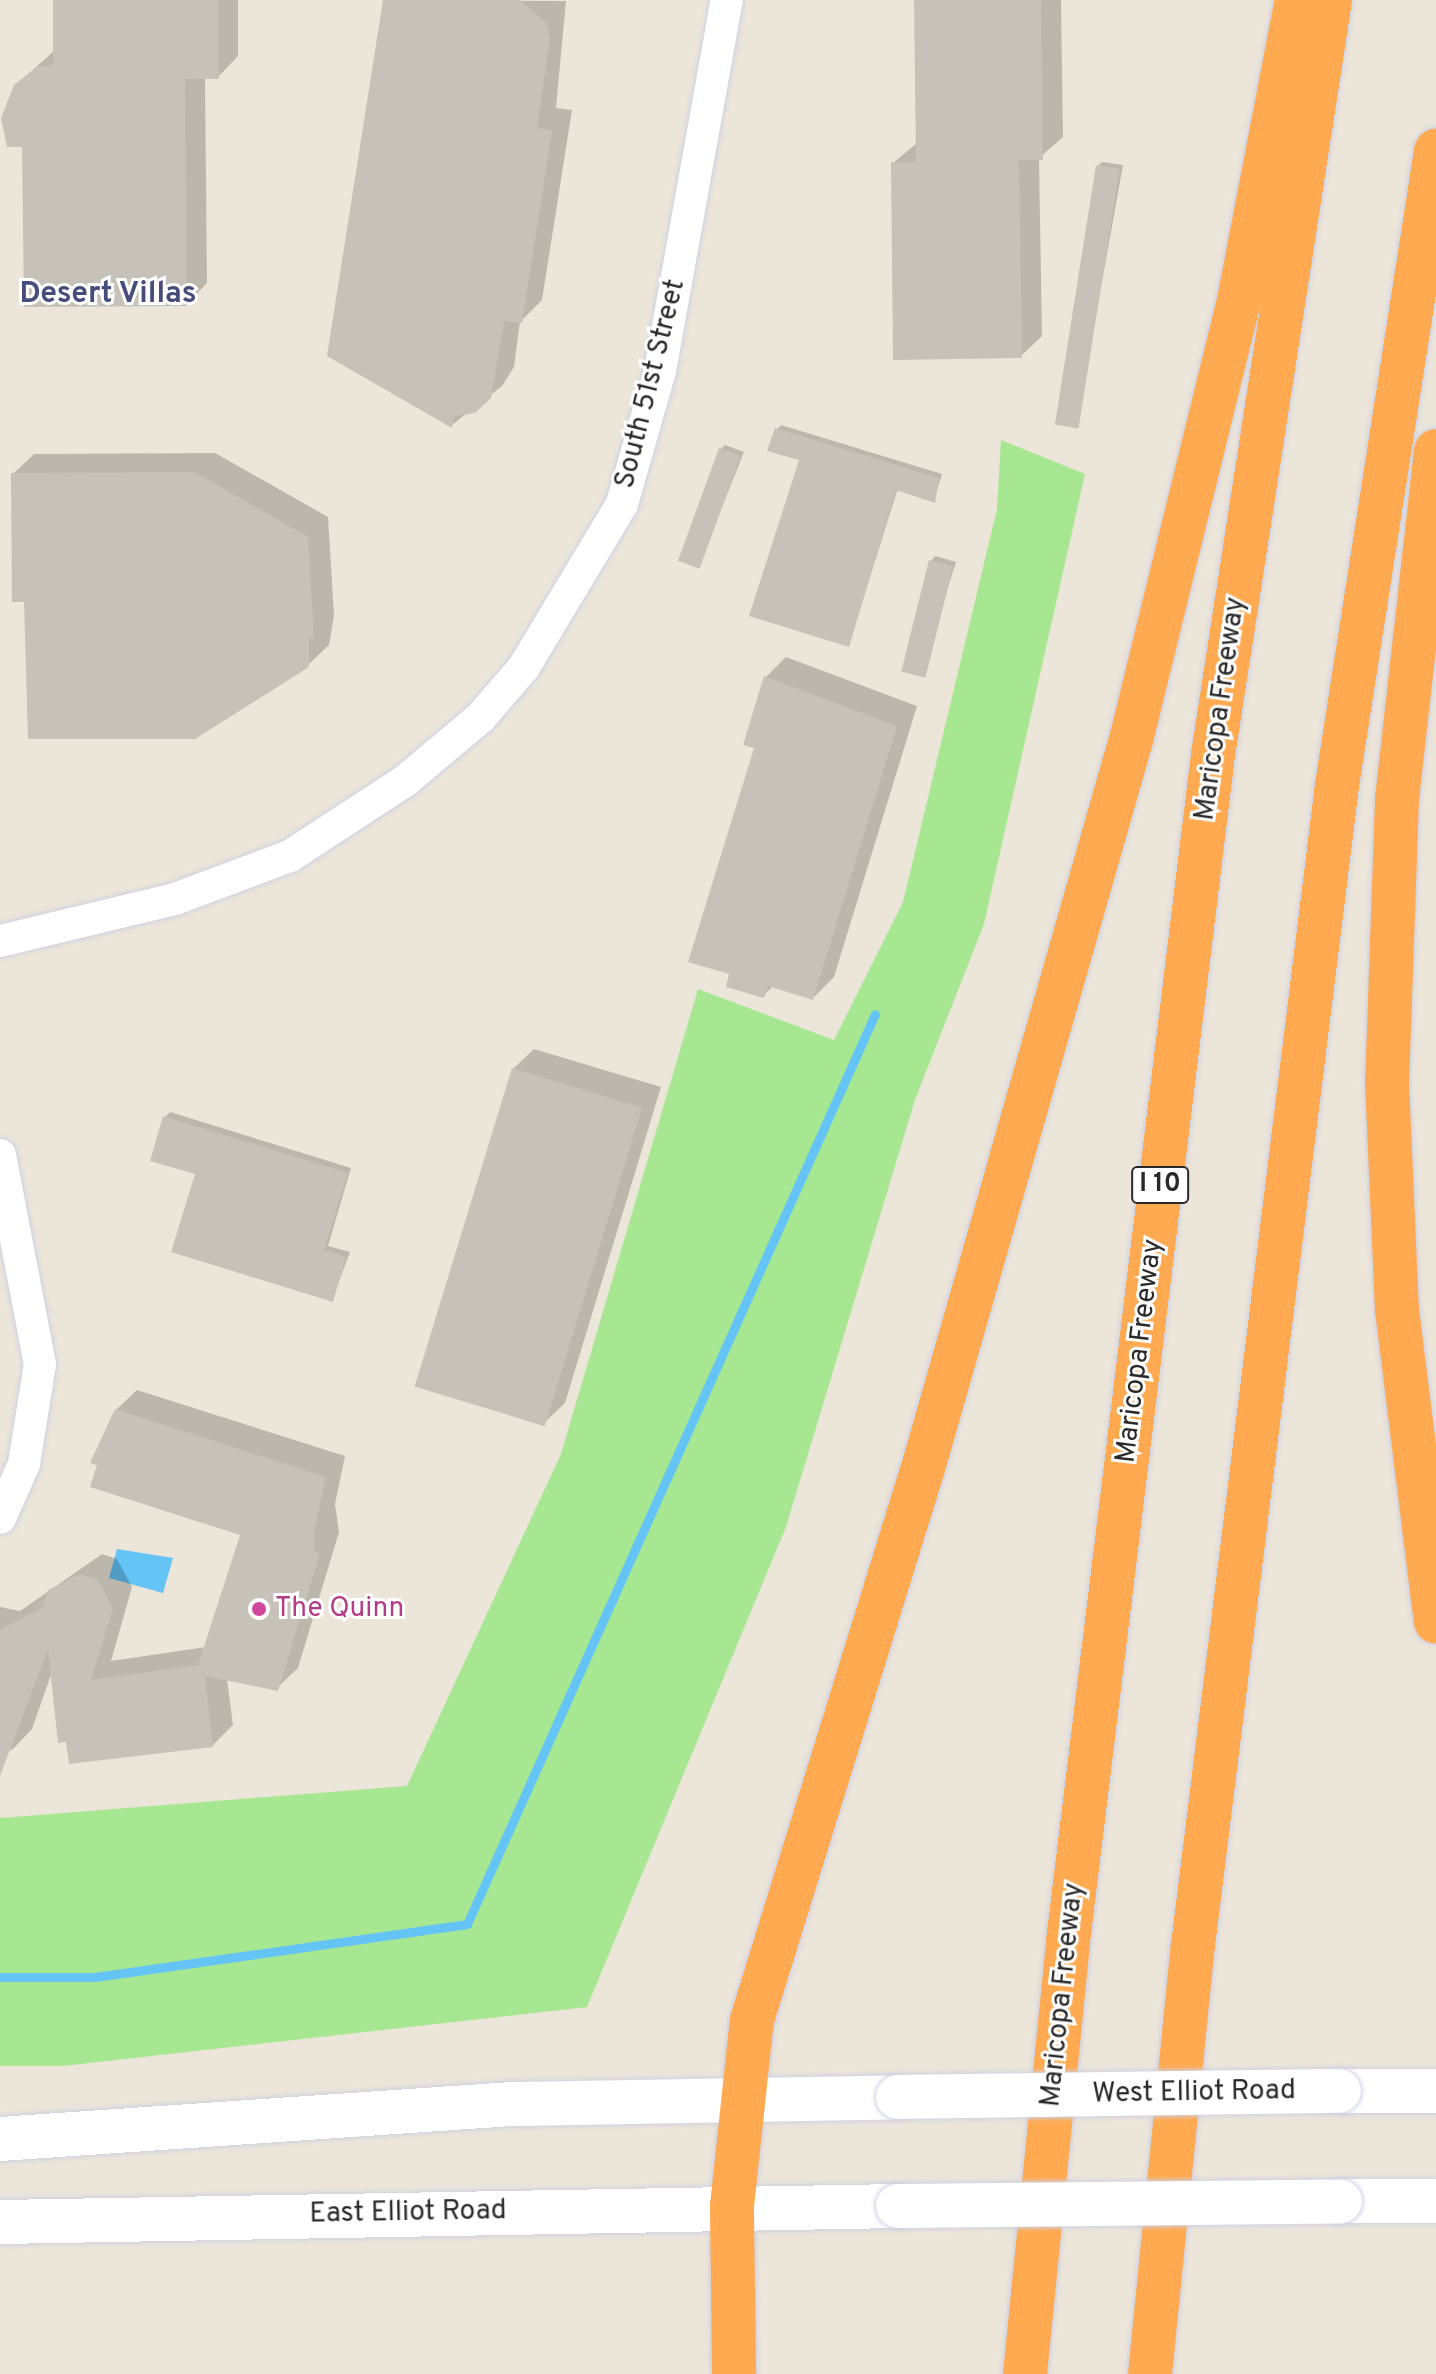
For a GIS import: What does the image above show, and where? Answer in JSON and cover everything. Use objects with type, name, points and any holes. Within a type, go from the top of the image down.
[{"type":"highway","points":[[734,2374],[732,2206],[738,2098],[752,2020],[923,1468],[1132,736],[1240,295],[1297,0]]},
{"type":"highway","name":"Maricopa Freeway","points":[[1025,2374],[1068,1941],[1213,755],[1330,0]]},
{"type":"highway","points":[[1150,2374],[1195,1929],[1337,785],[1436,151]]},
{"type":"highway","points":[[1436,451],[1397,799],[1387,1082],[1397,1310],[1436,1622]]},
{"type":"main road","name":"West Elliot Road","points":[[738,2098],[1436,2091]]},
{"type":"main road","points":[[0,2139],[512,2104],[738,2098]]},
{"type":"main road","name":"East Elliot Road","points":[[0,2222],[732,2206],[1436,2201]]},
{"type":"street","name":"South 51st Street","points":[[0,941],[175,899],[290,856],[405,781],[481,717],[524,667],[622,504],[660,371],[727,0]]},
{"type":"street","points":[[0,1155],[40,1364],[24,1464],[0,1518]]},
{"type":"green space","points":[[1001,440],[1085,474],[984,924],[915,1100],[786,1527],[587,2007],[63,2066],[0,2066],[0,1818],[407,1786],[561,1454],[698,989],[834,1040],[903,902],[997,509]]},
{"type":"water","points":[[117,1549],[173,1558],[163,1593],[109,1578]]},
{"type":"building","points":[[53,0],[218,0],[219,79],[185,79],[187,306],[24,307],[22,147],[7,147],[1,118],[14,85],[37,67],[53,65]]},
{"type":"building","points":[[383,0],[519,0],[546,22],[550,38],[537,128],[552,131],[522,323],[504,321],[491,398],[475,413],[454,416],[452,428],[327,356]]},
{"type":"building","points":[[914,0],[1041,0],[1043,160],[1019,160],[1022,358],[893,360],[891,162],[916,162]]},
{"type":"building","points":[[1096,165],[1120,169],[1079,429],[1055,425]]},
{"type":"building","points":[[775,428],[939,478],[935,503],[896,490],[849,647],[749,616],[799,460],[767,451]]},
{"type":"building","points":[[719,448],[741,456],[700,569],[678,561]]},
{"type":"building","points":[[194,472],[308,537],[314,638],[309,638],[309,667],[195,739],[28,739],[24,602],[12,602],[11,473]]},
{"type":"building","points":[[929,560],[953,566],[925,678],[901,672]]},
{"type":"building","points":[[764,676],[897,726],[813,1000],[768,986],[764,998],[726,987],[729,974],[688,962],[754,748],[743,745]]},
{"type":"building","points":[[512,1068],[642,1108],[545,1426],[415,1386]]},
{"type":"building","points":[[163,1116],[348,1173],[324,1250],[346,1257],[333,1302],[171,1252],[195,1174],[150,1161]]},
{"type":"building","name":"The Quinn","points":[[115,1409],[326,1477],[315,1526],[314,1551],[320,1553],[278,1691],[205,1676],[213,1747],[69,1764],[66,1742],[58,1743],[48,1649],[0,1776],[0,1630],[43,1607],[48,1590],[80,1574],[97,1579],[113,1609],[91,1680],[198,1665],[240,1535],[90,1487],[97,1465],[90,1463]]},
{"type":"waterway","points":[[0,1977],[95,1977],[467,1924],[875,1014]]},
{"type":"place","name":"The Quinn","points":[[259,1609]]},
{"type":"district","name":"Desert Villas","points":[[108,295]]}]
